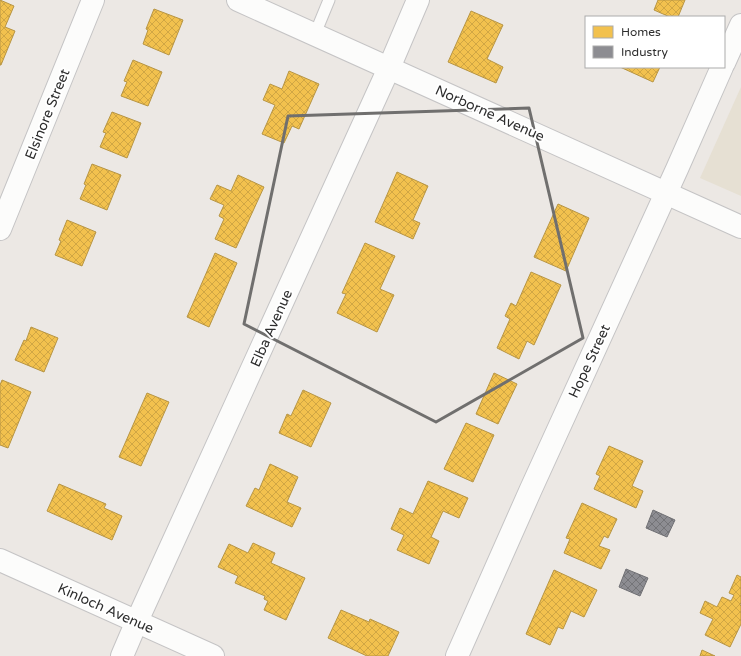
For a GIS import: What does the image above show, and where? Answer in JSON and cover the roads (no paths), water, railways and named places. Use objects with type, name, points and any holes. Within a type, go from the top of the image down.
[{"type":"street","name":"Elsinore Street","points":[[0,229],[93,0]]},
{"type":"street","name":"Norborne Avenue","points":[[238,0],[741,227]]},
{"type":"street","name":"Elba Avenue","points":[[122,656],[389,68],[418,0]]},
{"type":"street","points":[[725,62],[741,25]]},
{"type":"street","name":"Hope Street","points":[[457,656],[722,68]]},
{"type":"street","name":"Kinloch Avenue","points":[[0,560],[213,656]]},
{"type":"lane","points":[[314,34],[329,0]]}]
